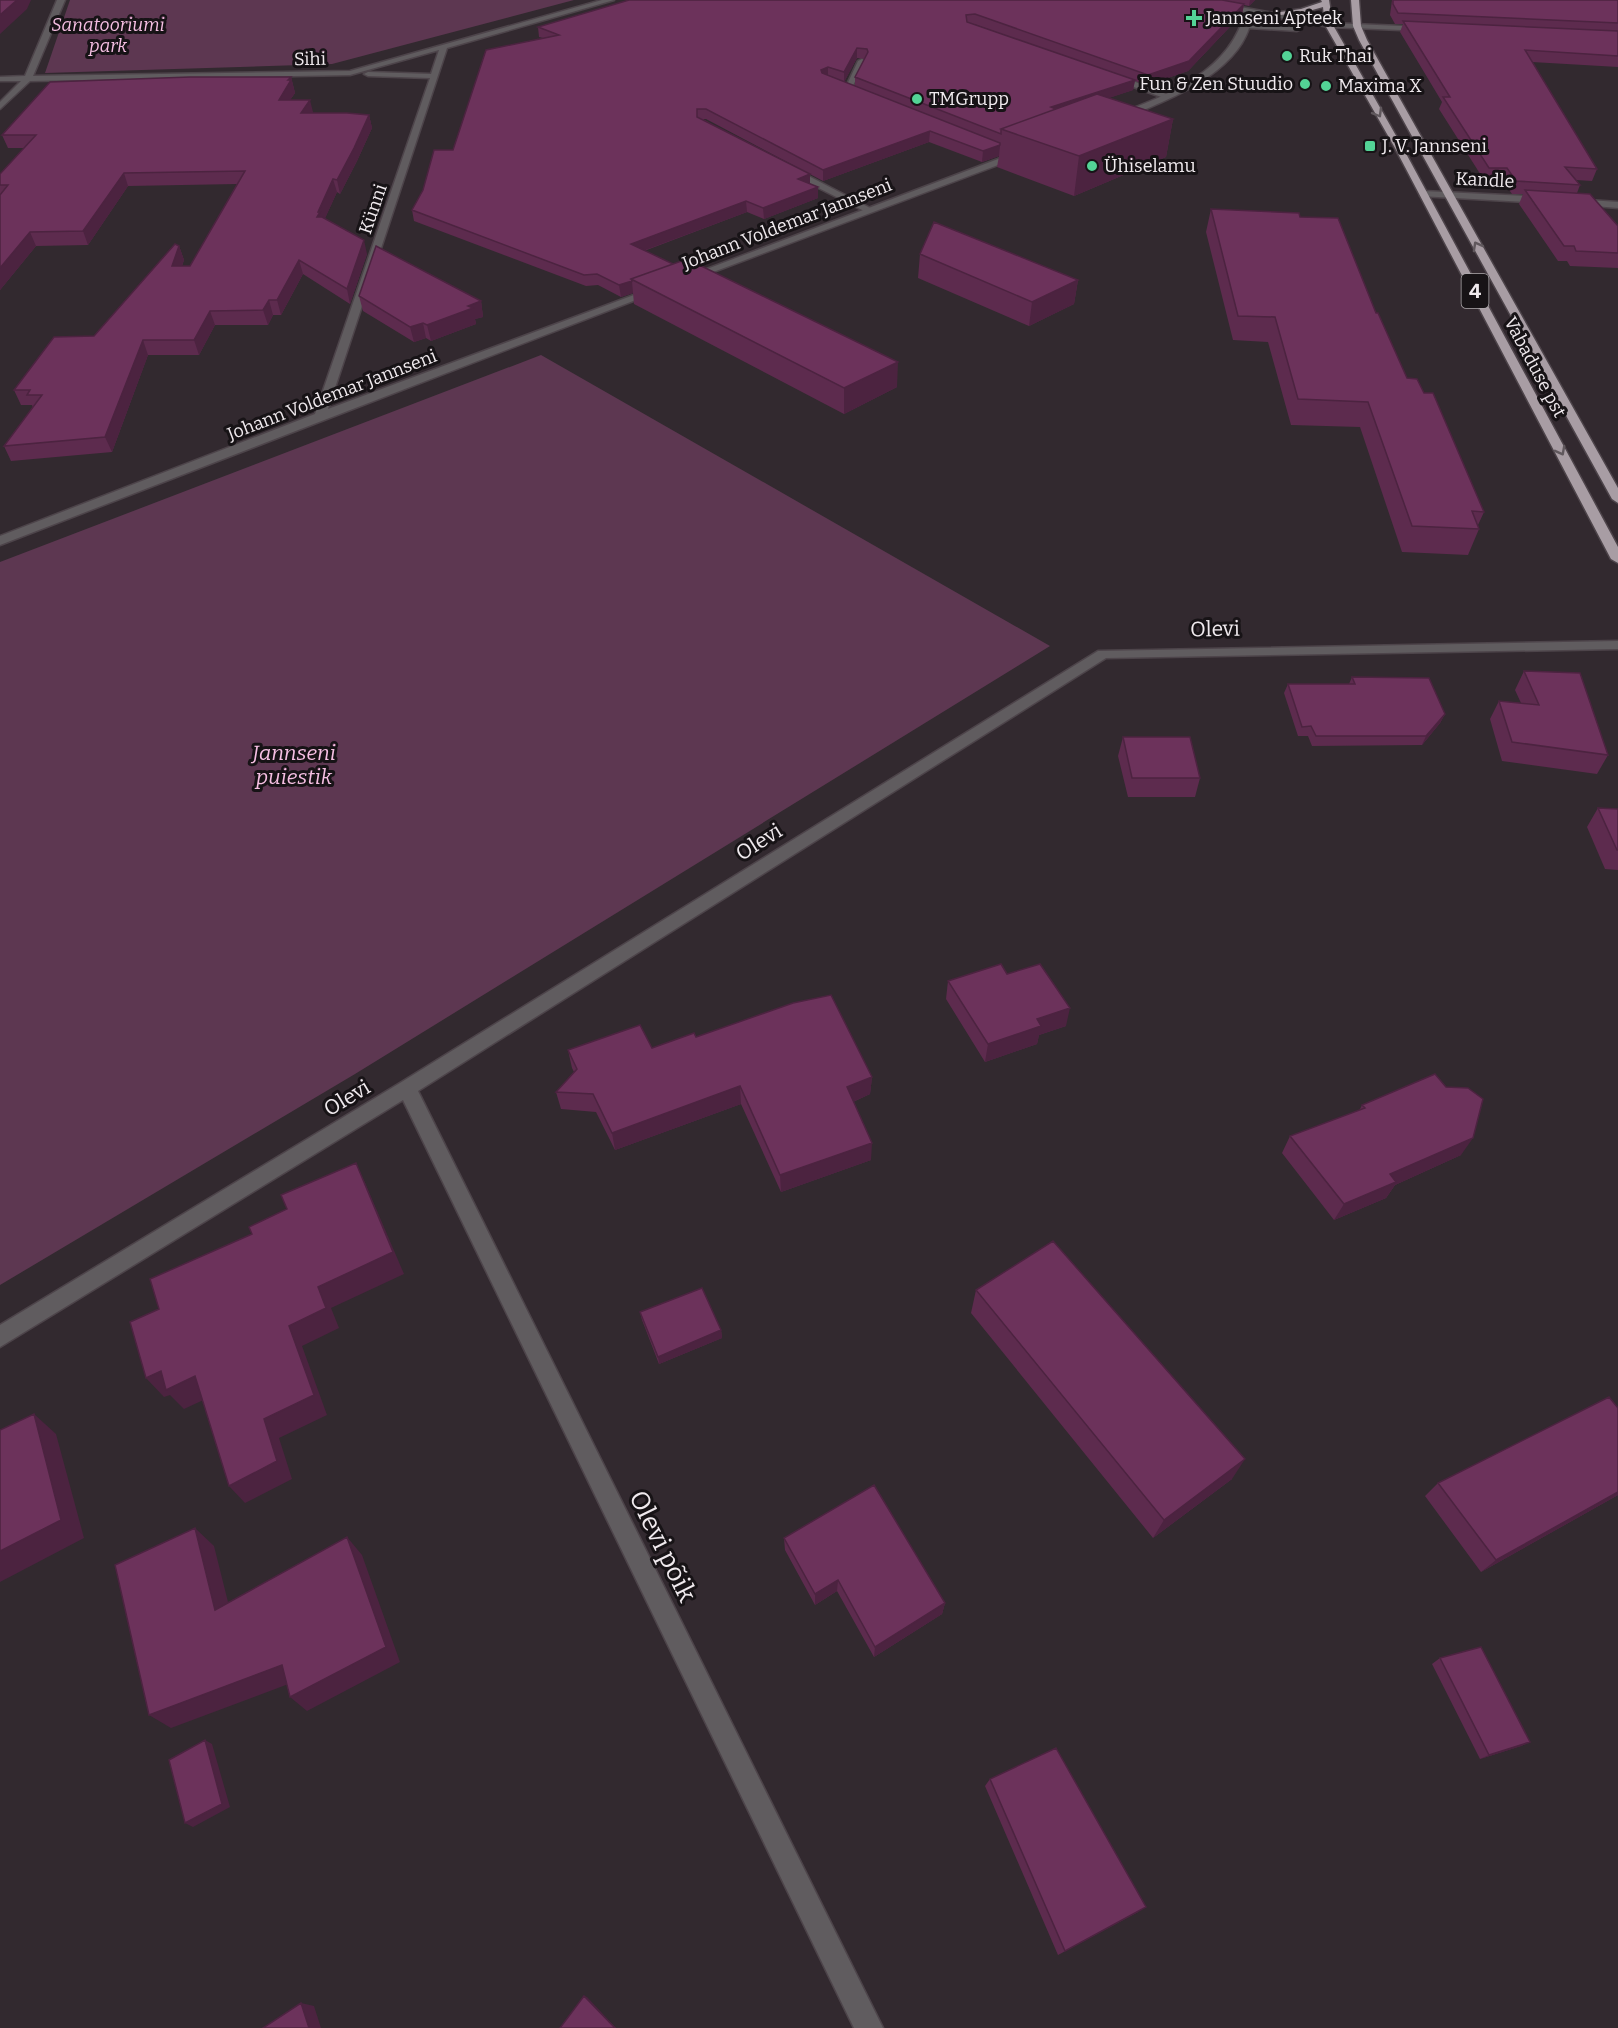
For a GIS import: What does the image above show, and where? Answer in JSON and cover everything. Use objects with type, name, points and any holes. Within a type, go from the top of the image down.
[{"type":"highway","name":"Vabaduse pst","points":[[1355,0],[1358,26],[1448,195],[1618,499]]},
{"type":"highway","name":"Vabaduse pst","points":[[1324,2],[1331,29],[1423,194],[1618,559]]},
{"type":"highway","points":[[1270,14],[1302,11],[1324,2]]},
{"type":"street","points":[[0,107],[28,78],[61,0]]},
{"type":"street","name":"Sihi","points":[[0,79],[350,73],[610,0]]},
{"type":"street","points":[[1189,0],[1270,14],[1331,29]]},
{"type":"street","points":[[1107,121],[1154,103],[1214,68],[1232,53],[1248,26],[1249,12]]},
{"type":"street","points":[[1248,26],[1433,29]]},
{"type":"street","name":"Künni","points":[[320,416],[444,47]]},
{"type":"street","points":[[847,89],[862,61]]},
{"type":"street","points":[[350,73],[435,76]]},
{"type":"street","points":[[1103,73],[1167,96]]},
{"type":"street","points":[[837,85],[857,92]]},
{"type":"street","name":"Johann Voldemar Jannseni","points":[[678,282],[1010,153],[1033,148]]},
{"type":"street","points":[[784,163],[873,208]]},
{"type":"street","name":"Kandle","points":[[1423,194],[1618,205]]},
{"type":"street","name":"Johann Voldemar Jannseni","points":[[0,541],[320,416],[667,286]]},
{"type":"street","name":"Olevi","points":[[0,1337],[407,1088],[1103,654],[1618,645]]},
{"type":"street","name":"Olevi põik","points":[[407,1088],[869,2028]]},
{"type":"green space","name":"Sanatooriumi park","points":[[70,0],[574,0],[332,64],[45,73]]},
{"type":"green space","name":"Jannseni puiestik","points":[[541,355],[1050,646],[355,1074],[0,1285],[0,562]]},
{"type":"building","points":[[0,0],[17,0],[0,15]]},
{"type":"building","points":[[629,0],[1222,0],[1244,4],[1189,61],[1148,75],[975,14],[966,15],[967,22],[1135,80],[1051,107],[1056,109],[1001,129],[1001,134],[855,77],[868,52],[867,49],[857,48],[844,72],[828,67],[821,70],[822,73],[1000,143],[1000,145],[983,151],[930,131],[823,170],[706,109],[697,109],[697,117],[810,174],[798,179],[818,187],[763,208],[746,201],[631,244],[673,264],[619,285],[597,274],[584,275],[412,210],[423,190],[434,150],[453,150],[486,50],[559,35],[538,27]]},
{"type":"building","points":[[1393,0],[1618,0],[1618,23],[1398,13]]},
{"type":"building","points":[[1403,21],[1618,31],[1618,56],[1525,50],[1597,169],[1565,167],[1580,185],[1516,181],[1507,168],[1489,168],[1443,97],[1450,97]]},
{"type":"building","points":[[190,77],[291,77],[279,100],[310,100],[301,113],[369,115],[337,180],[333,179],[317,217],[322,217],[364,240],[347,289],[299,260],[277,300],[269,300],[263,310],[210,311],[194,340],[143,340],[105,437],[4,446],[42,395],[27,395],[30,390],[14,390],[54,337],[94,336],[175,244],[179,246],[172,266],[190,266],[245,171],[124,173],[83,231],[30,232],[0,268],[0,195],[8,185],[0,185],[0,174],[36,135],[2,135],[50,82]]},
{"type":"building","points":[[1097,94],[1173,119],[1079,156],[1001,129]]},
{"type":"building","points":[[1525,190],[1590,194],[1618,226],[1618,253],[1576,251],[1574,246],[1564,246]]},
{"type":"building","points":[[1211,209],[1299,213],[1300,217],[1338,218],[1376,313],[1378,313],[1407,378],[1417,379],[1424,393],[1433,393],[1484,512],[1472,511],[1479,529],[1412,526],[1368,402],[1298,399],[1275,317],[1238,316]]},
{"type":"building","points":[[934,222],[1078,280],[1032,302],[920,254]]},
{"type":"building","points":[[376,246],[481,301],[468,306],[473,308],[427,325],[423,323],[410,327],[359,296]]},
{"type":"building","points":[[687,259],[898,362],[844,388],[631,279]]},
{"type":"building","points":[[1524,671],[1580,673],[1608,755],[1512,742],[1499,701],[1539,705]]},
{"type":"building","points":[[1352,677],[1429,678],[1445,714],[1426,736],[1316,736],[1311,726],[1302,727],[1288,684],[1355,684]]},
{"type":"building","points":[[1123,737],[1190,737],[1200,778],[1132,778]]},
{"type":"building","points":[[1598,808],[1618,809],[1618,850],[1617,850]]},
{"type":"building","points":[[1001,964],[1007,974],[1040,964],[1070,1008],[1037,1019],[1041,1026],[988,1044],[948,981]]},
{"type":"building","points":[[831,995],[872,1077],[847,1087],[872,1143],[780,1175],[740,1086],[612,1133],[593,1094],[556,1092],[577,1069],[568,1050],[640,1025],[652,1048],[694,1033],[696,1037],[793,1003]]},
{"type":"building","points":[[1435,1074],[1446,1087],[1468,1088],[1483,1099],[1473,1138],[1390,1174],[1396,1182],[1344,1204],[1290,1136],[1365,1108],[1362,1105]]},
{"type":"building","points":[[356,1163],[393,1252],[318,1287],[326,1308],[289,1326],[314,1395],[264,1419],[277,1461],[229,1486],[195,1376],[166,1390],[161,1371],[146,1378],[130,1322],[159,1309],[150,1279],[252,1234],[249,1227],[287,1209],[281,1195]]},
{"type":"building","points":[[1053,1241],[1245,1459],[1164,1520],[976,1290]]},
{"type":"building","points":[[702,1288],[721,1330],[658,1357],[640,1312]]},
{"type":"building","points":[[1609,1397],[1618,1408],[1618,1492],[1496,1560],[1438,1483]]},
{"type":"building","points":[[34,1414],[61,1520],[0,1551],[0,1430]]},
{"type":"building","points":[[874,1485],[945,1603],[875,1647],[838,1580],[815,1594],[784,1538]]},
{"type":"building","points":[[195,1528],[215,1610],[347,1537],[386,1647],[290,1697],[282,1665],[149,1715],[115,1565]]},
{"type":"building","points":[[1481,1647],[1530,1742],[1489,1755],[1440,1658]]},
{"type":"building","points":[[205,1740],[222,1804],[185,1823],[169,1760]]},
{"type":"building","points":[[1056,1748],[1146,1907],[1065,1951],[990,1779]]},
{"type":"building","points":[[584,1996],[615,2028],[560,2028]]},
{"type":"building","points":[[301,2003],[309,2028],[263,2028]]},
{"type":"place","name":"Jannseni Apteek","points":[[1194,18]]},
{"type":"place","name":"Ruk Thai","points":[[1287,56]]},
{"type":"place","name":"Fun & Zen Stuudio","points":[[1305,84]]},
{"type":"place","name":"Maxima X","points":[[1326,86]]},
{"type":"place","name":"TMGrupp","points":[[917,99]]},
{"type":"place","name":"J. V. Jannseni","points":[[1370,146]]},
{"type":"place","name":"Ühiselamu","points":[[1092,166]]}]
